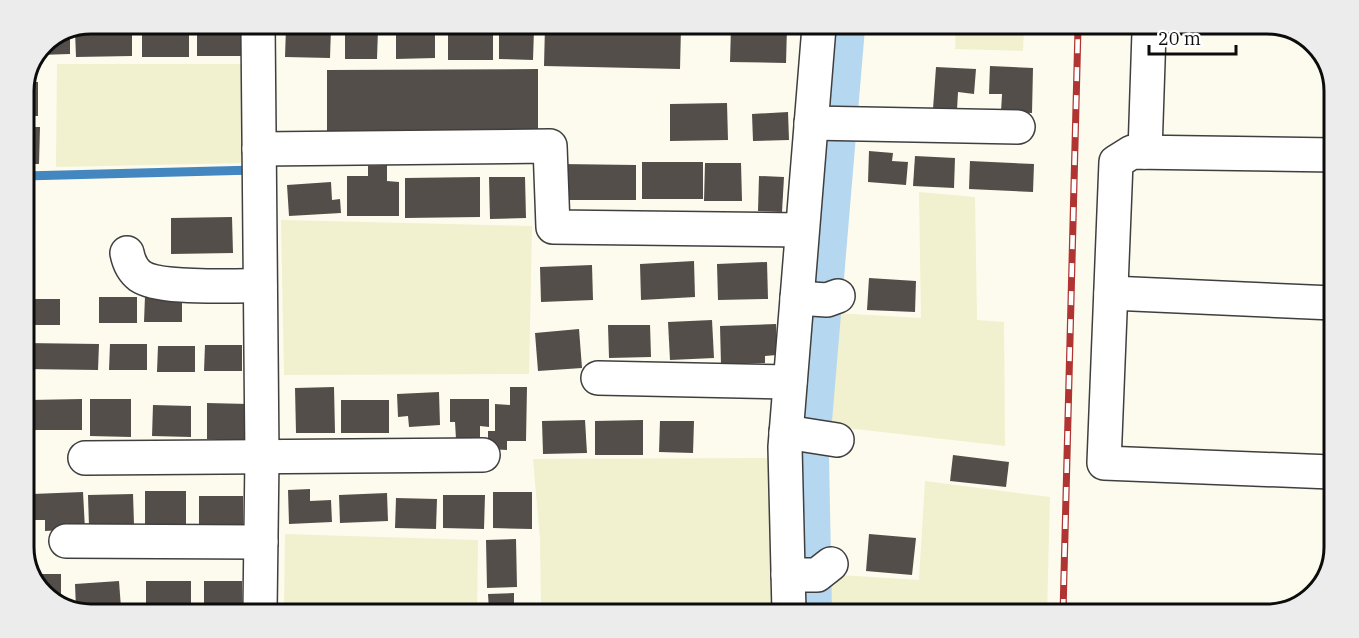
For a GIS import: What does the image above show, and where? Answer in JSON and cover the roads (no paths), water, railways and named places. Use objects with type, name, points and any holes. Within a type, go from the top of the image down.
[{"type":"street","points":[[258,34],[260,604]]},
{"type":"street","points":[[793,604],[808,572],[808,435],[790,382],[817,298],[802,230],[823,123],[819,34]]},
{"type":"street","points":[[1145,152],[1149,34]]},
{"type":"street","points":[[823,123],[1018,127]]},
{"type":"street","points":[[259,159],[550,146],[553,227],[802,230]]},
{"type":"street","points":[[1324,155],[1132,152],[1116,162],[1104,463],[1324,472]]},
{"type":"street","points":[[127,253],[130,266],[141,277],[164,284],[260,286]]},
{"type":"street","points":[[1111,293],[1324,303]]},
{"type":"street","points":[[598,378],[790,382]]},
{"type":"street","points":[[85,458],[483,455]]},
{"type":"street","points":[[66,541],[261,542]]},
{"type":"waterway","points":[[806,604],[803,456],[838,34]]},
{"type":"waterway","points":[[35,176],[255,170]]},
{"type":"railway","points":[[1063,604],[1078,34]]}]
